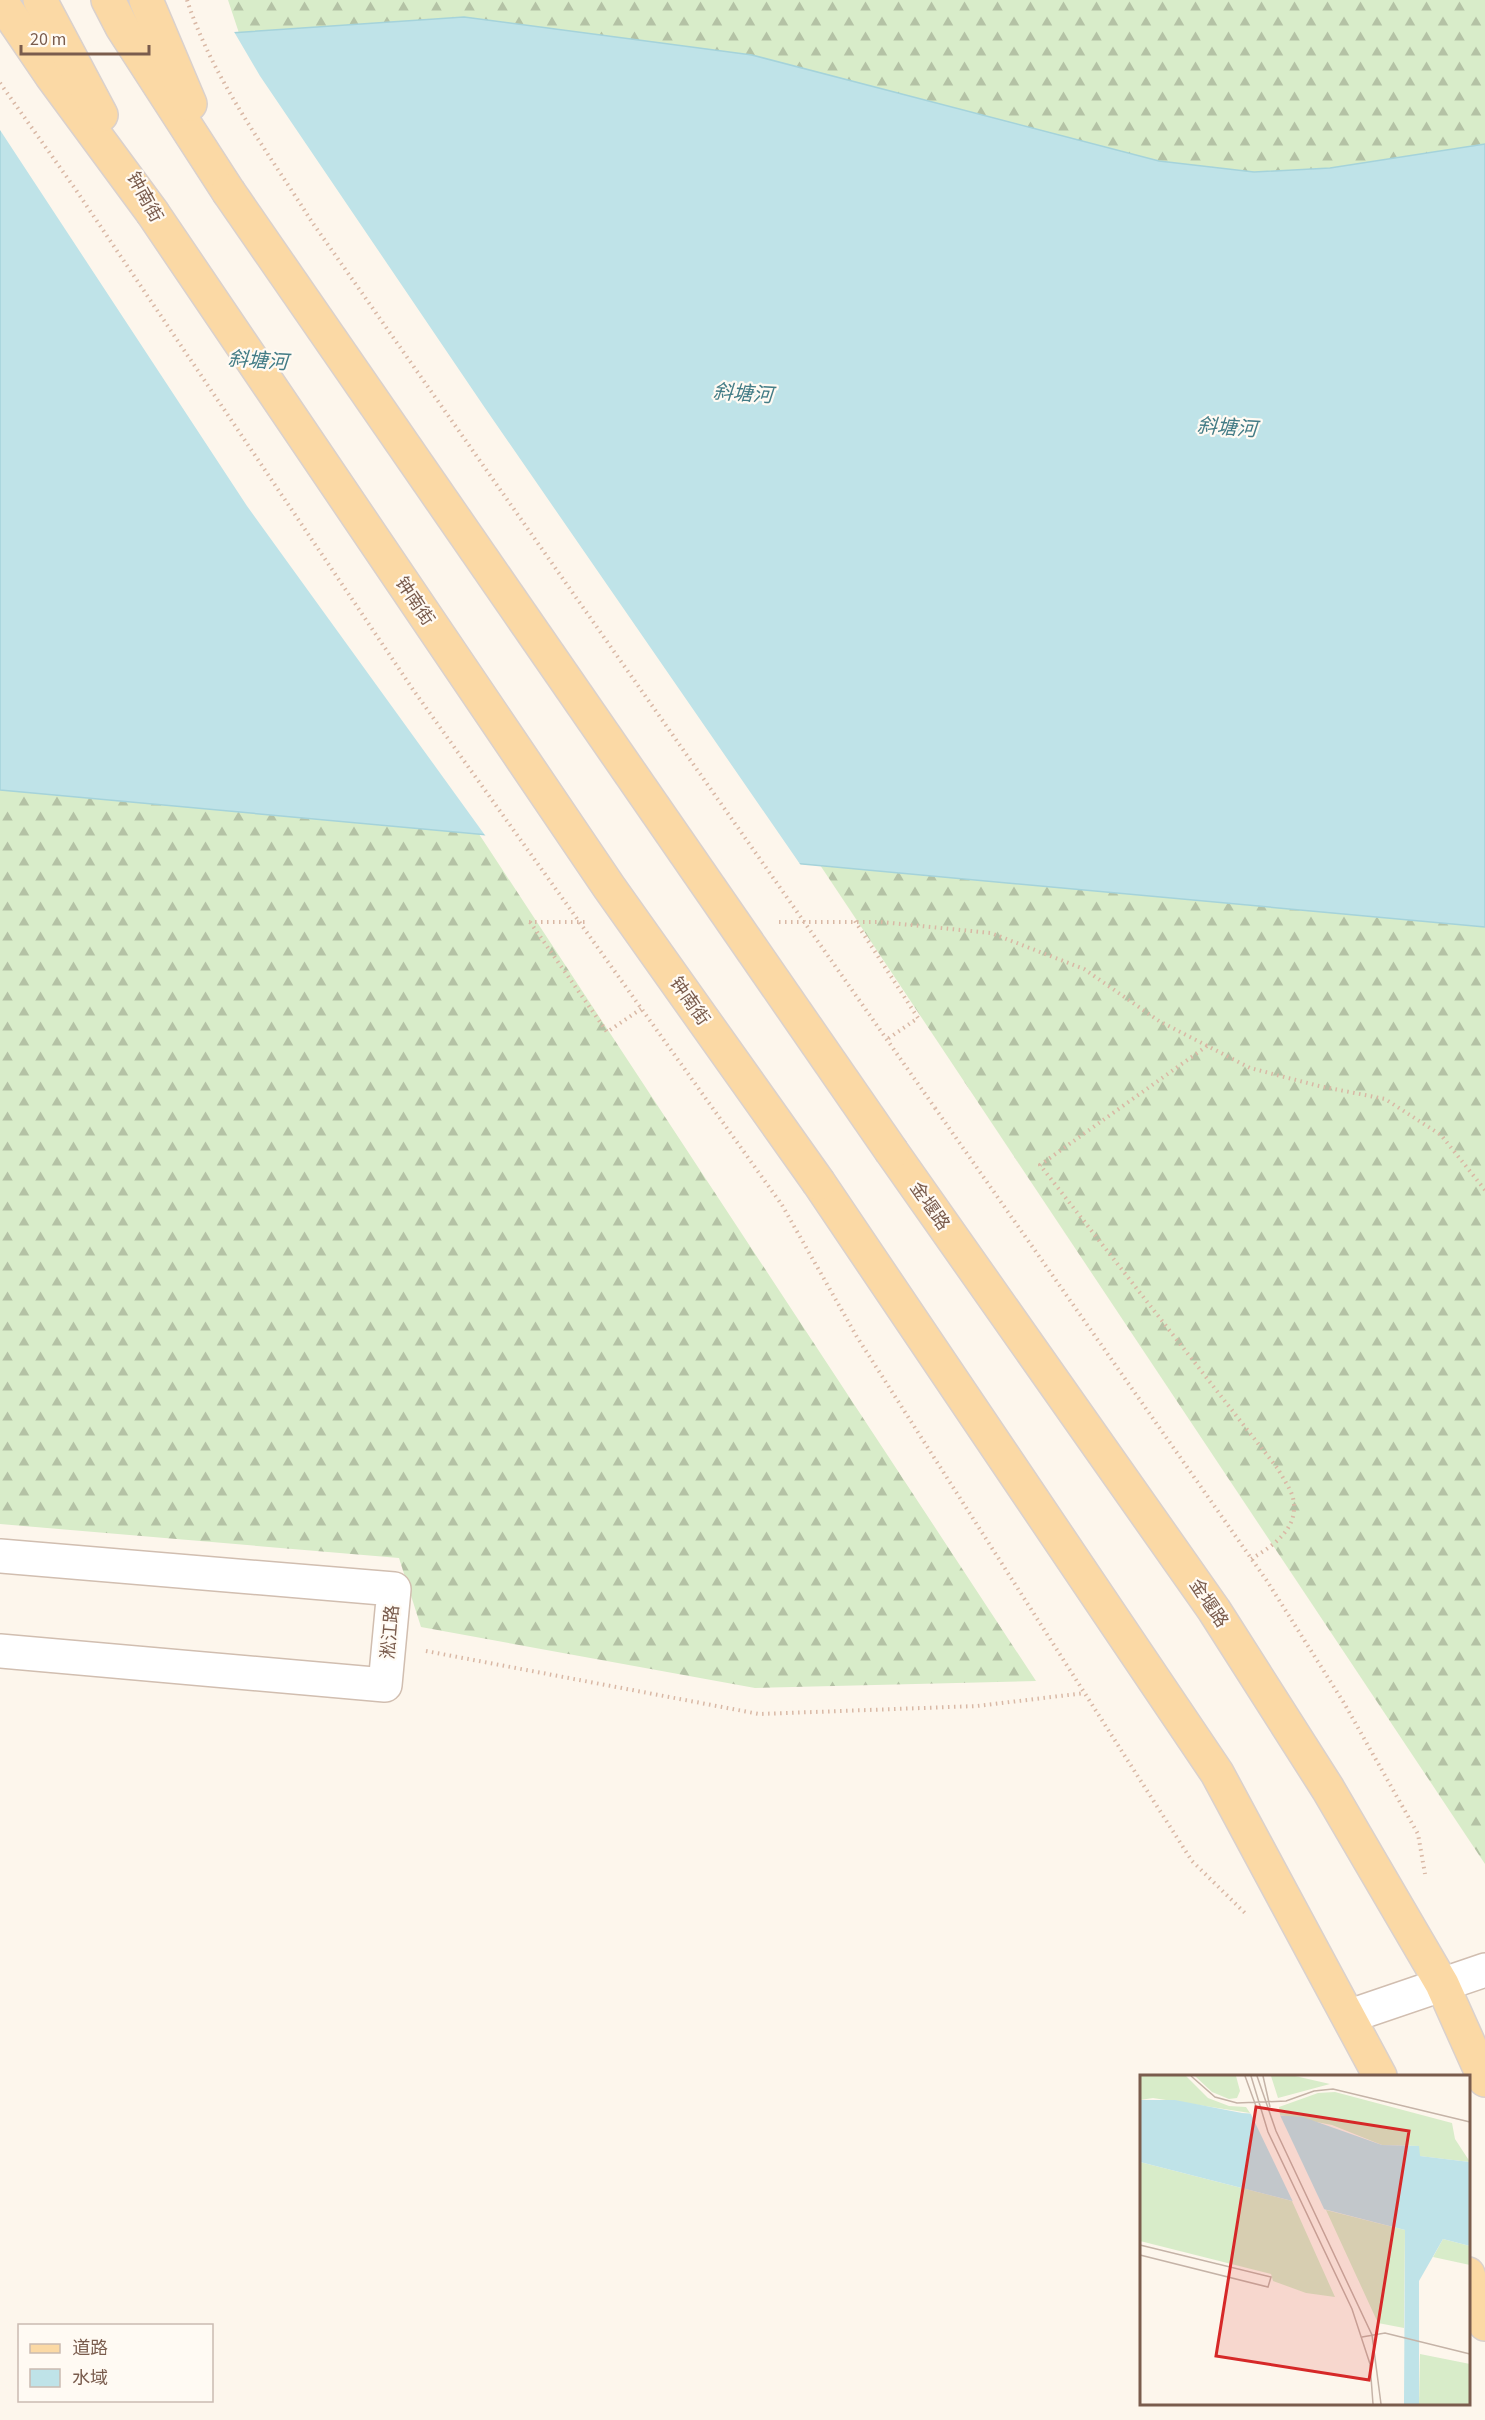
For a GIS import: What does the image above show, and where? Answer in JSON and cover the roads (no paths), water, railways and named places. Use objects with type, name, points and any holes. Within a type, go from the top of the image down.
[{"type":"main road","points":[[0,0],[51,75],[152,212]]},
{"type":"main road","name":"钟南街","points":[[40,0],[152,212],[609,887],[819,1184],[1217,1773],[1350,2016]]},
{"type":"main road","points":[[108,0],[122,27],[228,191]]},
{"type":"main road","points":[[146,0],[228,191]]},
{"type":"main road","name":"金堰路","points":[[228,191],[892,1152],[1214,1610],[1328,1789],[1442,1984],[1485,2080]]},
{"type":"main road","points":[[1350,2016],[1380,2075]]},
{"type":"main road","points":[[1470,2280],[1485,2324]]},
{"type":"street","name":"淞江路","points":[[0,1556],[394,1589],[385,1685],[0,1651]]},
{"type":"street","points":[[1350,2016],[1485,1970]]},
{"type":"water","name":"斜塘河","points":[[464,17],[752,55],[1159,161],[1254,172],[1330,168],[1485,144],[1485,927],[0,790],[0,59],[230,33]]}]
